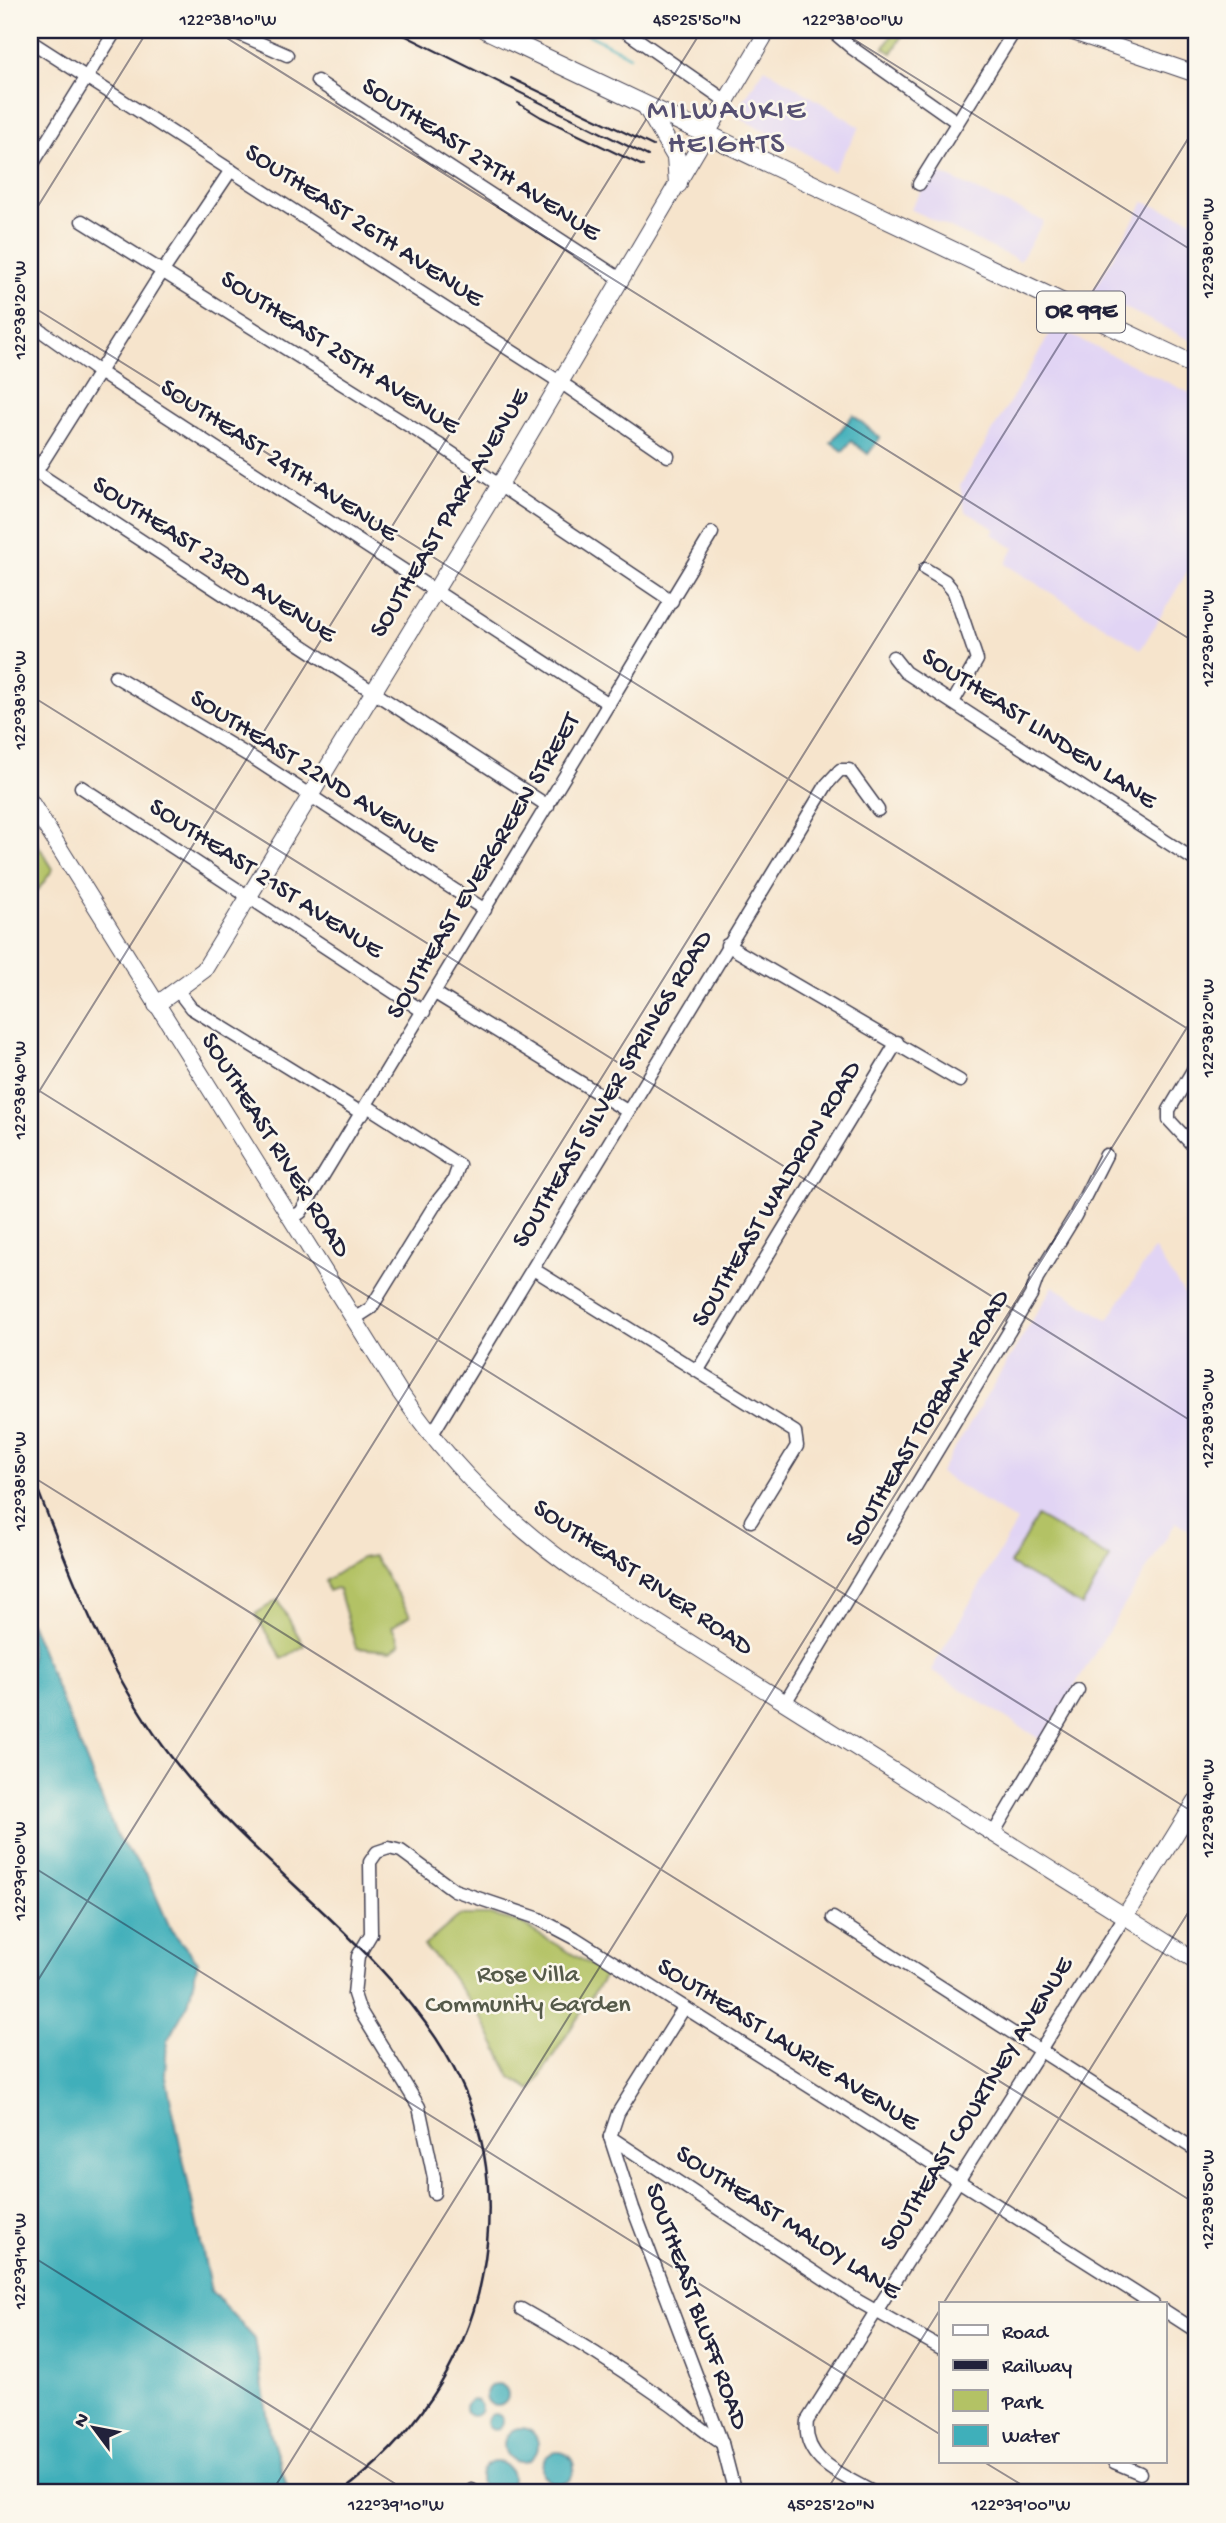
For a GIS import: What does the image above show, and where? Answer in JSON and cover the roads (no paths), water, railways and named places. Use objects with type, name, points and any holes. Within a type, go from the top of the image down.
[{"type":"main road","name":"OR 99E","points":[[488,30],[1196,366]]},
{"type":"main road","points":[[646,106],[676,157],[678,184]]},
{"type":"street","points":[[30,168],[116,30]]},
{"type":"street","points":[[230,30],[287,55]]},
{"type":"street","points":[[624,30],[726,101]]},
{"type":"street","name":"SOUTHEAST PARK AVENUE","points":[[156,1005],[204,970],[499,486],[619,278],[708,135],[768,30]]},
{"type":"street","points":[[831,30],[852,48],[957,122]]},
{"type":"street","points":[[919,184],[1015,30]]},
{"type":"street","points":[[1067,30],[1196,74]]},
{"type":"street","name":"SOUTHEAST 26TH AVENUE","points":[[30,41],[559,382],[668,456]]},
{"type":"street","name":"SOUTHEAST 27TH AVENUE","points":[[317,81],[619,278]]},
{"type":"street","points":[[33,470],[231,170]]},
{"type":"street","name":"SOUTHEAST 25TH AVENUE","points":[[82,221],[166,271],[672,601]]},
{"type":"street","name":"SOUTHEAST 24TH AVENUE","points":[[30,323],[99,372],[609,704]]},
{"type":"street","name":"SOUTHEAST 23RD AVENUE","points":[[33,470],[548,806]]},
{"type":"street","name":"SOUTHEAST EVERGREEN STREET","points":[[290,1219],[301,1212],[365,1110],[712,533]]},
{"type":"street","points":[[925,569],[945,581],[954,592],[977,660],[953,702]]},
{"type":"street","name":"SOUTHEAST LINDEN LANE","points":[[893,657],[905,672],[1196,861]]},
{"type":"street","name":"SOUTHEAST 22ND AVENUE","points":[[115,676],[309,794],[485,910]]},
{"type":"street","name":"SOUTHEAST SILVER SPRINGS ROAD","points":[[431,1436],[827,784],[840,770],[852,772],[878,810]]},
{"type":"street","name":"SOUTHEAST 21ST AVENUE","points":[[81,787],[424,1012]]},
{"type":"street","name":"SOUTHEAST RIVER ROAD","points":[[30,802],[290,1219],[431,1436],[490,1500],[557,1558],[1196,1961]]},
{"type":"street","points":[[727,945],[897,1042],[960,1082]]},
{"type":"street","points":[[178,991],[191,1008],[458,1165],[453,1182],[436,1203],[371,1308],[354,1319]]},
{"type":"street","points":[[435,993],[627,1111]]},
{"type":"street","name":"SOUTHEAST WALDRON ROAD","points":[[698,1370],[897,1042]]},
{"type":"street","points":[[1196,1065],[1169,1110],[1169,1119],[1196,1149]]},
{"type":"street","name":"SOUTHEAST TORBANK ROAD","points":[[785,1703],[1031,1296],[1037,1278],[1075,1216],[1106,1155]]},
{"type":"street","points":[[533,1269],[795,1432],[797,1446],[751,1521]]},
{"type":"street","points":[[993,1834],[1078,1690]]},
{"type":"street","name":"SOUTHEAST COURTNEY AVENUE","points":[[874,2493],[821,2460],[810,2449],[805,2437],[807,2421],[1196,1801]]},
{"type":"street","name":"SOUTHEAST LAURIE AVENUE","points":[[434,2193],[434,2178],[419,2107],[359,2009],[354,1994],[358,1956],[371,1934],[368,1872],[370,1862],[377,1852],[389,1848],[401,1851],[454,1890],[553,1926],[1150,2302]]},
{"type":"street","points":[[833,1918],[1191,2147]]},
{"type":"street","points":[[610,2137],[618,2113],[684,2007]]},
{"type":"street","name":"SOUTHEAST MALOY LANE","points":[[610,2137],[877,2311],[939,2347]]},
{"type":"street","name":"SOUTHEAST BLUFF ROAD","points":[[610,2137],[633,2208],[722,2443],[735,2493]]},
{"type":"street","points":[[522,2309],[653,2392],[722,2443]]},
{"type":"street","points":[[1166,2315],[1196,2331]]},
{"type":"street","points":[[1119,2464],[1140,2473]]},
{"type":"water","points":[[853,415],[880,438],[868,454],[851,441],[843,451],[831,442]]},
{"type":"water","points":[[30,1622],[118,1839],[146,1873],[171,1930],[198,1962],[188,2004],[167,2041],[165,2073],[211,2291],[255,2339],[270,2432],[289,2493],[30,2493]]},
{"type":"water","points":[[497,2384],[505,2387],[508,2395],[505,2403],[497,2406],[489,2403],[486,2395],[489,2387]]},
{"type":"water","points":[[473,2400],[481,2408],[473,2416],[465,2408]]},
{"type":"water","points":[[495,2414],[501,2416],[501,2428],[495,2430],[489,2428],[487,2422],[489,2416]]},
{"type":"water","points":[[521,2428],[533,2433],[538,2445],[533,2457],[521,2462],[509,2457],[504,2445],[509,2433]]},
{"type":"water","points":[[558,2452],[569,2457],[574,2468],[569,2479],[558,2484],[547,2479],[542,2468],[547,2457]]},
{"type":"water","points":[[496,2462],[507,2467],[512,2478],[507,2489],[496,2494],[485,2489],[480,2478],[485,2467]]},
{"type":"waterway","points":[[580,30],[630,56]]},
{"type":"tram line","points":[[394,30],[648,156]]},
{"type":"tram line","points":[[511,78],[653,146]]},
{"type":"tram line","points":[[518,103],[541,117],[643,166]]},
{"type":"railway","points":[[30,1470],[72,1577],[104,1647],[121,1681],[163,1746],[216,1809],[390,1979],[437,2040],[472,2108],[488,2186],[482,2277],[474,2309],[463,2341],[448,2370],[412,2425],[390,2450],[340,2493]]},
{"type":"district","name":"MILWAUKIE HEIGHTS","points":[[727,129]]},
{"type":"park label","name":"Rose Villa Community Garden","points":[[528,1991]]}]
